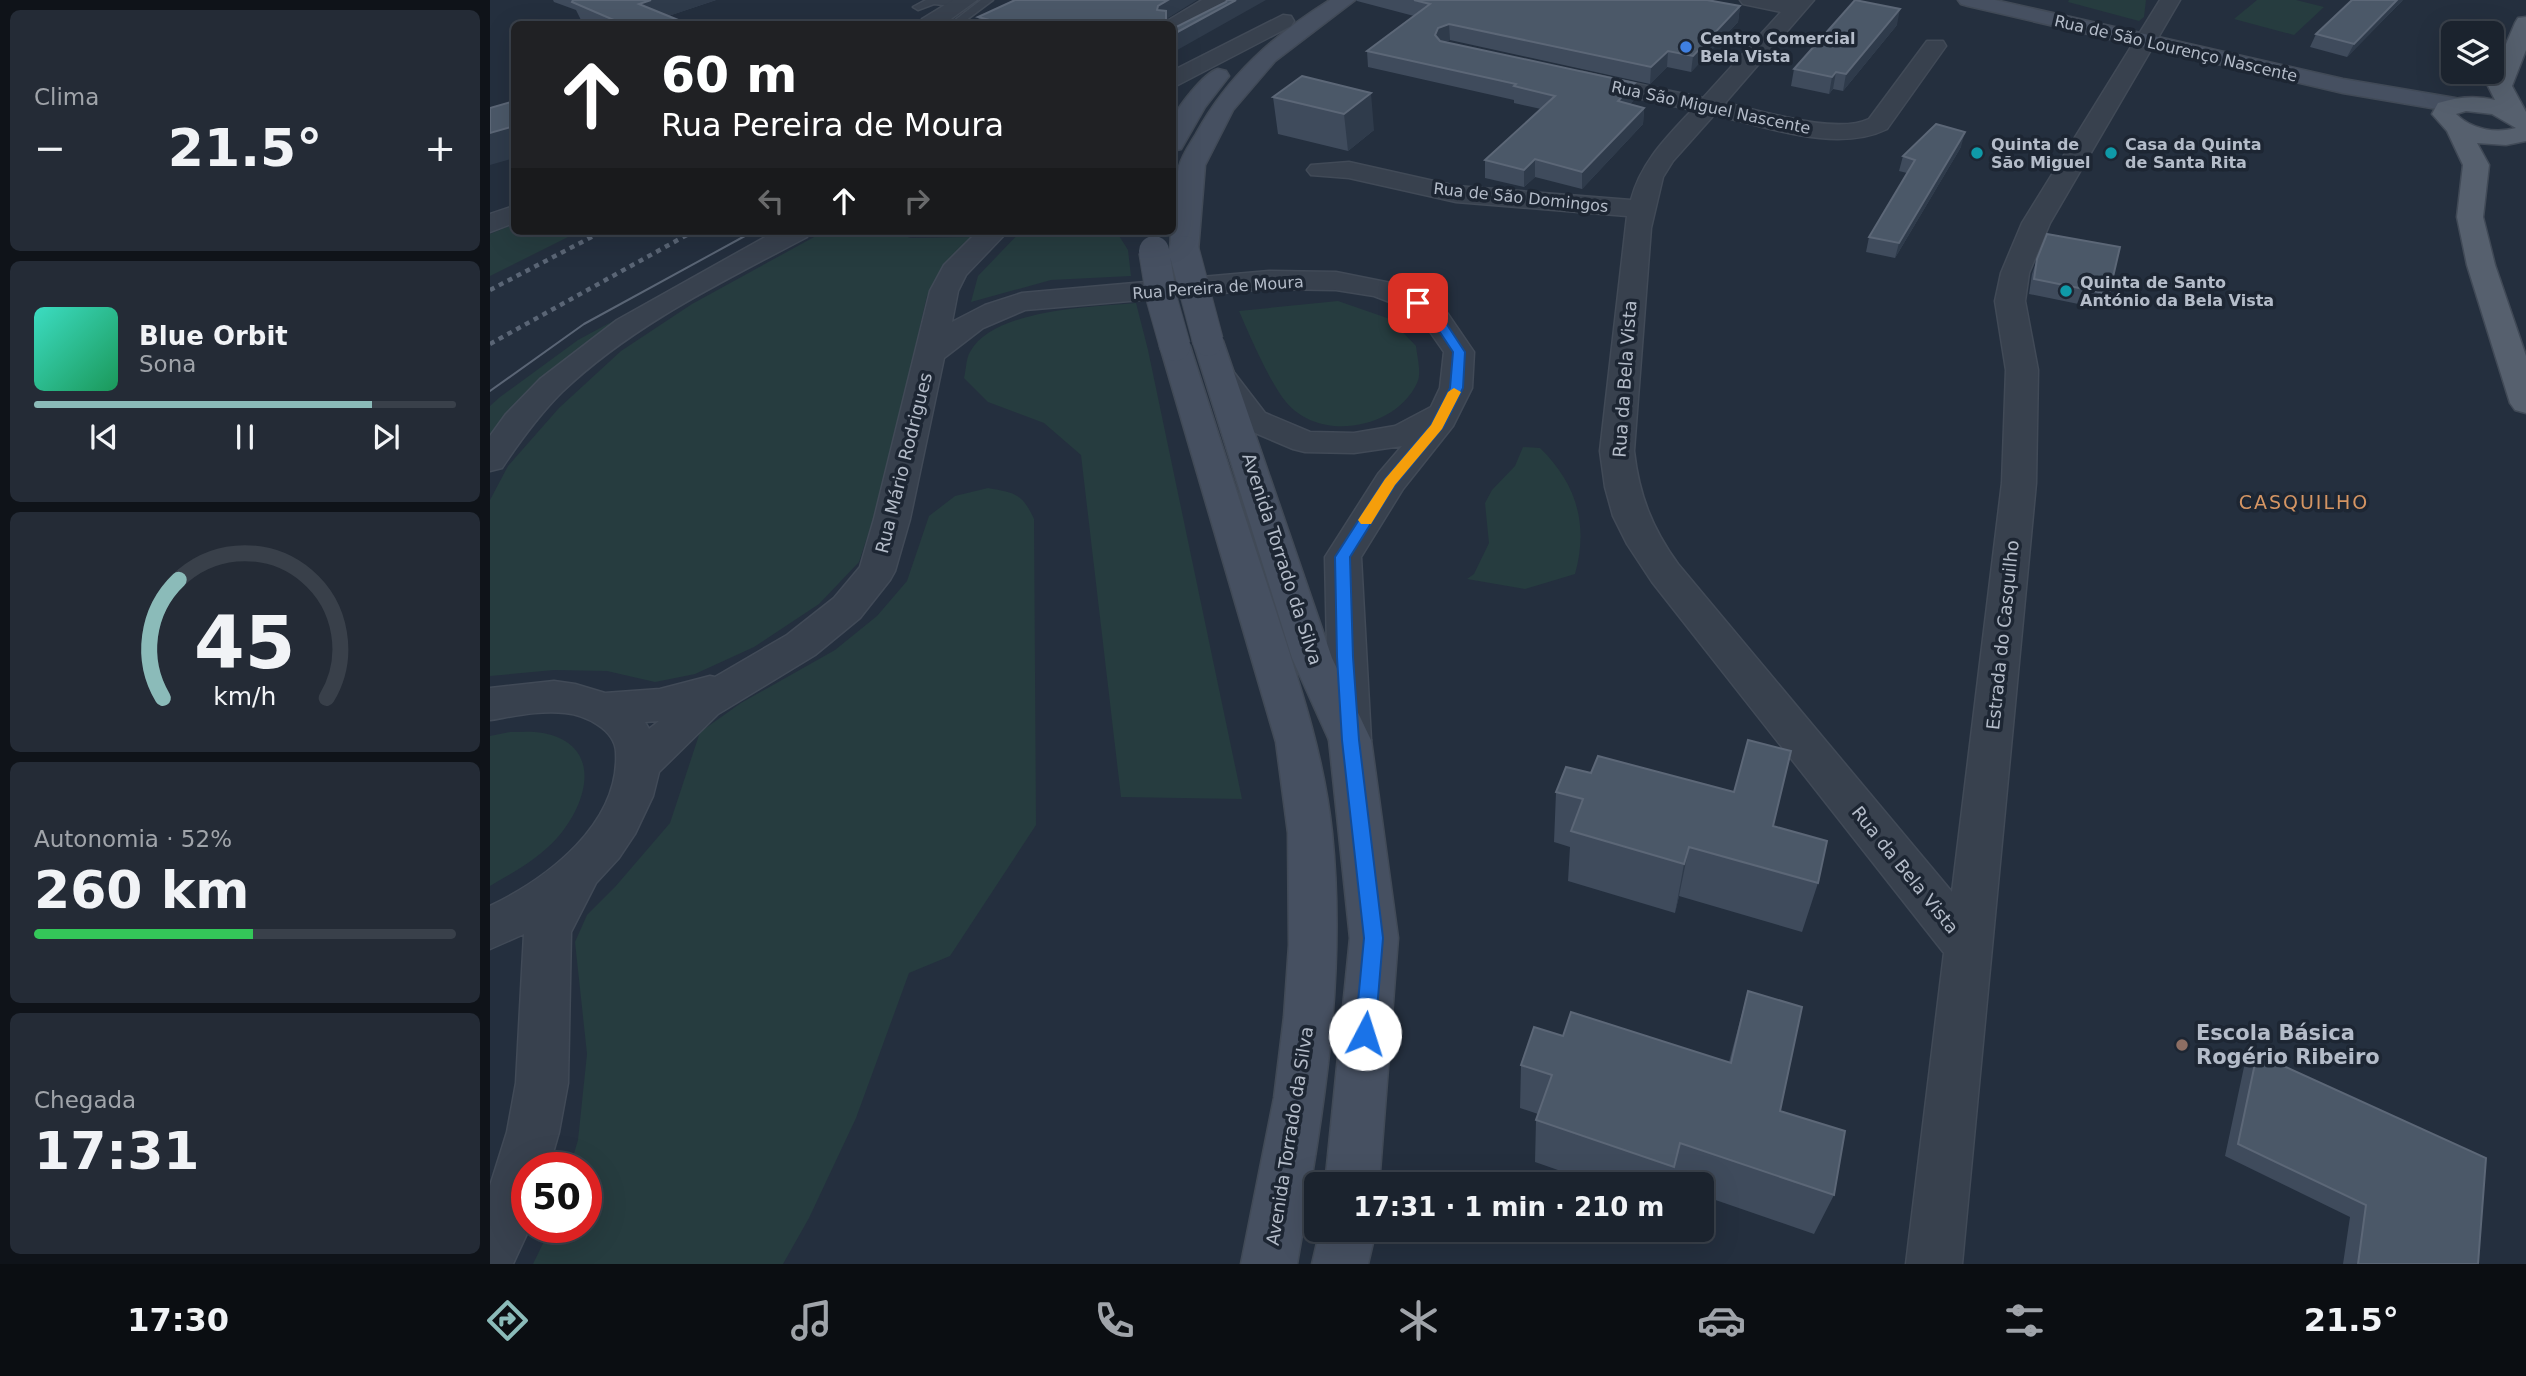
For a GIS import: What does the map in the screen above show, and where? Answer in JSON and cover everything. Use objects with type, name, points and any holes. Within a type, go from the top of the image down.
[{"type":"main road","points":[[1176,137],[1194,105],[1216,78],[1254,43],[1316,0]]},
{"type":"main road","name":"Avenida Torrado da Silva","points":[[1269,1264],[1300,1098],[1310,1017],[1313,944],[1310,833],[1297,742],[1202,354],[1184,251],[1192,166],[1222,106],[1240,80],[1264,57],[1303,25],[1345,0]]},
{"type":"main road","name":"Rua de São Lourenço Nascente","points":[[1968,0],[2457,114]]},
{"type":"main road","points":[[2457,114],[2500,86],[2526,23]]},
{"type":"main road","points":[[2500,86],[2520,129]]},
{"type":"main road","points":[[2457,114],[2479,135],[2520,129]]},
{"type":"main road","points":[[2457,114],[2476,164],[2470,217],[2491,300],[2526,403]]},
{"type":"main road","points":[[2476,164],[2520,129]]},
{"type":"main road","name":"Avenida Torrado da Silva","points":[[1153,241],[1162,300],[1202,354],[1312,658],[1350,740],[1374,938],[1353,1172]]},
{"type":"main road","points":[[1340,1264],[1345,1242]]},
{"type":"street","points":[[1176,23],[1218,0]]},
{"type":"street","points":[[1749,0],[1800,4]]},
{"type":"street","name":"Estrada do Casquilho","points":[[1934,1264],[2019,483],[2022,370],[2010,301],[2015,273],[2036,223],[2170,0]]},
{"type":"street","points":[[924,16],[964,2]]},
{"type":"street","name":"Rua da Bela Vista","points":[[1800,4],[1650,177],[1640,209],[1617,451],[1621,486],[1632,522],[1665,573],[1970,950]]},
{"type":"street","points":[[1176,79],[1283,21]]},
{"type":"street","name":"Rua São Miguel Nascente","points":[[1559,74],[1827,132],[1848,134],[1866,131],[1878,124],[1935,46]]},
{"type":"street","name":"Rua de São Domingos","points":[[1320,170],[1349,170],[1456,194],[1640,209]]},
{"type":"street","points":[[490,224],[511,215]]},
{"type":"street","points":[[490,460],[510,432],[544,395],[587,356],[688,291],[790,235]]},
{"type":"street","name":"Rua Mário Rodrigues","points":[[640,764],[704,703],[732,684],[801,646],[847,608],[877,571],[944,291],[954,271],[990,235]]},
{"type":"street","name":"Rua Pereira de Moura","points":[[930,354],[948,336],[968,322],[1022,302],[1269,280],[1336,281],[1381,289],[1418,303],[1437,320],[1459,352],[1456,388],[1437,426],[1390,482],[1343,557],[1350,740]]},
{"type":"street","name":"Rua Pereira de Moura","points":[[1202,354],[1253,420],[1305,442],[1354,443],[1404,435],[1435,419],[1456,388]]},
{"type":"street","name":"Rua Mário Rodrigues","points":[[606,709],[660,705],[732,684]]},
{"type":"street","points":[[490,704],[535,697],[574,699],[606,709],[625,723],[636,741],[640,764],[634,796],[615,831],[583,867],[559,905],[548,932],[542,1083],[536,1120],[510,1209],[490,1252]]},
{"type":"street","points":[[490,928],[543,898],[583,867]]},
{"type":"lane","points":[[959,21],[988,0]]},
{"type":"green space","points":[[2146,0],[2144,17],[2139,21],[2068,2]]},
{"type":"green space","points":[[2257,0],[2296,0],[2324,7],[2294,35],[2234,19]]},
{"type":"green space","points":[[511,225],[511,235],[572,235],[490,276],[490,234]]},
{"type":"green space","points":[[818,235],[976,237],[948,266],[927,296],[881,495],[859,562],[819,604],[754,647],[695,674],[655,682],[607,671],[554,670],[490,676],[490,500],[508,466],[559,408],[621,351],[692,304]]},
{"type":"green space","points":[[1017,235],[1119,235],[1128,250],[1131,276],[1051,280],[971,302],[978,276]]},
{"type":"green space","points":[[702,273],[490,437],[490,406],[500,397],[578,340]]},
{"type":"green space","points":[[1338,301],[1390,319],[1416,346],[1418,379],[1407,399],[1375,420],[1356,425],[1318,423],[1301,415],[1286,402],[1267,371],[1239,311]]},
{"type":"green space","points":[[1136,303],[1242,799],[1121,797],[1081,455],[1044,423],[988,402],[964,378],[970,352],[982,338],[999,327],[1045,313]]},
{"type":"green space","points":[[1523,447],[1540,448],[1563,475],[1571,490],[1580,521],[1579,556],[1575,574],[1525,589],[1467,579],[1474,574],[1489,543],[1485,503],[1492,490],[1515,466]]},
{"type":"green space","points":[[988,488],[1005,491],[1021,499],[1034,519],[1036,825],[950,956],[909,973],[856,1118],[809,1218],[783,1264],[533,1264],[543,1243],[602,1243],[602,1152],[574,1152],[587,1054],[575,942],[587,915],[670,823],[700,732],[741,703],[835,650],[877,616],[907,581],[929,516],[955,496]]},
{"type":"green space","points":[[510,732],[543,733],[562,740],[575,750],[582,762],[582,793],[568,824],[550,846],[490,886],[490,736]]},
{"type":"building","points":[[651,0],[639,4],[681,21],[616,21],[572,2]]},
{"type":"building","points":[[1015,0],[1168,0],[1158,6],[1157,10],[1166,11],[1166,21],[993,21],[978,17]]},
{"type":"building","points":[[1236,0],[1176,33],[1176,27],[1226,2]]},
{"type":"building","points":[[1414,0],[1707,0],[1740,6],[1693,56],[1668,51],[1651,67],[1449,24],[1438,28],[1435,35],[1440,41],[1635,83],[1618,101],[1644,108],[1582,172],[1535,159],[1524,170],[1485,160],[1555,96],[1514,86],[1516,84],[1367,51],[1430,4]]},
{"type":"building","points":[[1855,0],[1900,9],[1846,74],[1836,72],[1832,77],[1794,69]]},
{"type":"building","points":[[2352,0],[2397,0],[2354,44],[2316,34]]},
{"type":"building","points":[[1302,76],[1371,93],[1344,114],[1273,97]]},
{"type":"building","points":[[511,102],[511,127],[490,133],[490,108]]},
{"type":"building","points":[[1936,124],[1965,132],[1899,243],[1869,237],[1915,160],[1903,156]]},
{"type":"building","points":[[2047,234],[2120,247],[2109,294],[2034,279],[2037,259]]},
{"type":"building","points":[[1748,740],[1791,751],[1773,826],[1827,841],[1818,883],[1689,847],[1684,864],[1571,831],[1583,799],[1556,792],[1566,767],[1591,773],[1598,756],[1734,792]]},
{"type":"building","points":[[1748,991],[1802,1007],[1780,1111],[1845,1131],[1834,1195],[1680,1143],[1674,1167],[1536,1120],[1552,1075],[1521,1065],[1534,1027],[1563,1036],[1571,1012],[1731,1063]]},
{"type":"building","name":"Escola Básica Rogério Ribeiro","points":[[2257,1054],[2486,1158],[2478,1264],[2358,1264],[2366,1205],[2238,1144]]},
{"type":"tram line","points":[[490,391],[584,324],[747,235]]},
{"type":"railway","points":[[490,290],[595,235]]},
{"type":"railway","points":[[490,344],[687,235]]},
{"type":"slow traffic","points":[[1366,520],[1390,482],[1437,426],[1454,392]]},
{"type":"place","name":"Centro Comercial Bela Vista","points":[[1686,47]]},
{"type":"place","name":"Quinta de São Miguel","points":[[1977,153]]},
{"type":"place","name":"Casa da Quinta de Santa Rita","points":[[2111,153]]},
{"type":"place","name":"Quinta de Santo António da Bela Vista","points":[[2066,291]]},
{"type":"place","name":"Escola Básica Rogério Ribeiro","points":[[2182,1045]]},
{"type":"district","name":"CASQUILHO","points":[[2304,502]]},
{"type":"route","points":[[1365,1034],[1374,938],[1350,740],[1343,557],[1390,482],[1437,426],[1456,388],[1459,352],[1437,320],[1418,303]]}]
